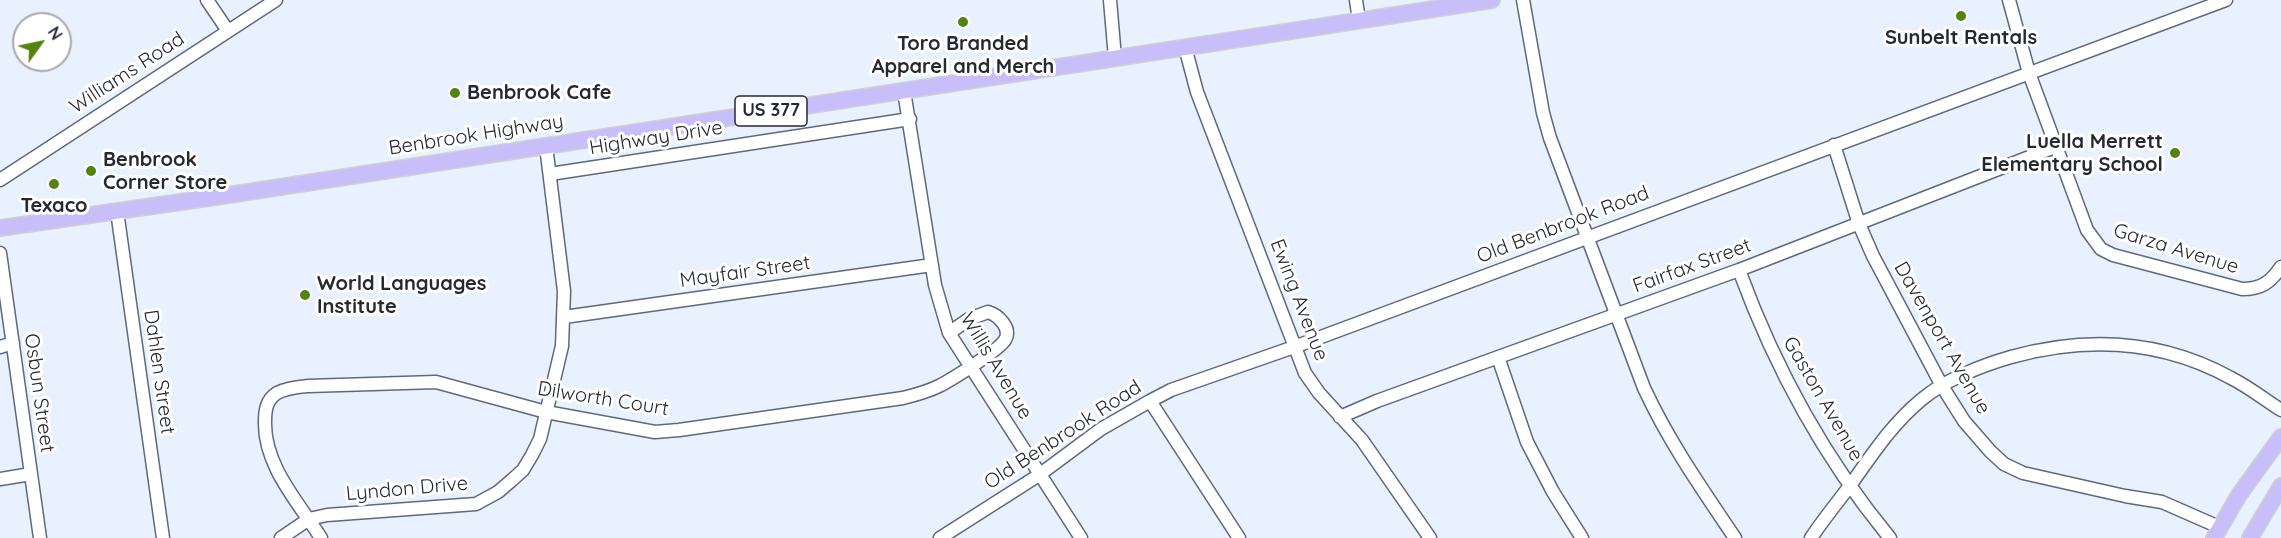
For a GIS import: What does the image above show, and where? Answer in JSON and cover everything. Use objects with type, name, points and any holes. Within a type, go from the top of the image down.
[{"type":"main road","name":"Benbrook Highway","points":[[0,228],[1492,0]]},
{"type":"main road","points":[[2216,532],[2281,437]]},
{"type":"main road","points":[[2250,538],[2281,486]]},
{"type":"street","points":[[207,0],[228,31]]},
{"type":"street","name":"Williams Road","points":[[0,180],[276,0]]},
{"type":"street","points":[[1110,0],[1115,58]]},
{"type":"street","points":[[1356,0],[1359,21]]},
{"type":"street","points":[[1523,0],[1543,113],[1550,138],[1615,314],[1658,418],[1683,461],[1735,538]]},
{"type":"street","name":"Garza Avenue","points":[[2009,0],[2029,73],[2055,147],[2087,230],[2101,249],[2113,255],[2242,289],[2256,289],[2265,285],[2281,267]]},
{"type":"street","name":"Old Benbrook Road","points":[[940,538],[1040,475],[1101,429],[1171,390],[1294,347],[2226,0]]},
{"type":"street","name":"Ewing Avenue","points":[[1185,47],[1197,92],[1232,178],[1305,374],[1319,393],[1362,440],[1430,538]]},
{"type":"street","name":"Willis Avenue","points":[[904,91],[932,265],[949,333],[1081,538]]},
{"type":"street","name":"Highway Drive","points":[[550,174],[910,119]]},
{"type":"street","name":"Davenport Avenue","points":[[1834,145],[1873,256],[1942,386],[1979,440],[2004,464],[2023,473],[2162,502],[2216,532]]},
{"type":"street","name":"Lyndon Drive","points":[[281,538],[309,519],[327,515],[476,504],[498,492],[523,470],[540,439],[562,346],[564,291],[546,146]]},
{"type":"street","name":"Fairfax Street","points":[[1340,417],[1739,270],[2055,147]]},
{"type":"street","name":"Dahlen Street","points":[[117,211],[163,538]]},
{"type":"street","name":"Osbun Street","points":[[0,252],[40,538]]},
{"type":"street","name":"Mayfair Street","points":[[564,317],[932,265]]},
{"type":"street","name":"Gaston Avenue","points":[[1739,270],[1771,351],[1798,404],[1850,486],[1890,538]]},
{"type":"street","name":"Dilworth Court","points":[[321,538],[276,468],[266,443],[265,410],[276,394],[288,389],[308,386],[436,382],[546,412],[655,432],[679,430],[903,399],[940,386],[970,366],[1005,340],[1005,326],[995,314],[988,312],[969,319],[949,333]]},
{"type":"street","points":[[0,347],[13,343]]},
{"type":"street","points":[[1811,538],[1882,438],[1923,398],[1942,386],[1989,364],[2036,350],[2065,345],[2130,345],[2174,354],[2231,378],[2281,410]]},
{"type":"street","points":[[1498,357],[1527,442],[1553,492],[1582,538]]},
{"type":"street","points":[[1150,401],[1239,538]]},
{"type":"street","points":[[0,479],[31,474]]},
{"type":"place","name":"Sunbelt Rentals","points":[[1961,16]]},
{"type":"place","name":"Toro Branded Apparel and Merch","points":[[963,22]]},
{"type":"place","name":"Benbrook Cafe","points":[[455,93]]},
{"type":"place","name":"Luella Merrett Elementary School","points":[[2175,153]]},
{"type":"place","name":"Benbrook Corner Store","points":[[91,171]]},
{"type":"place","name":"Texaco","points":[[54,184]]},
{"type":"place","name":"World Languages Institute","points":[[305,295]]}]
